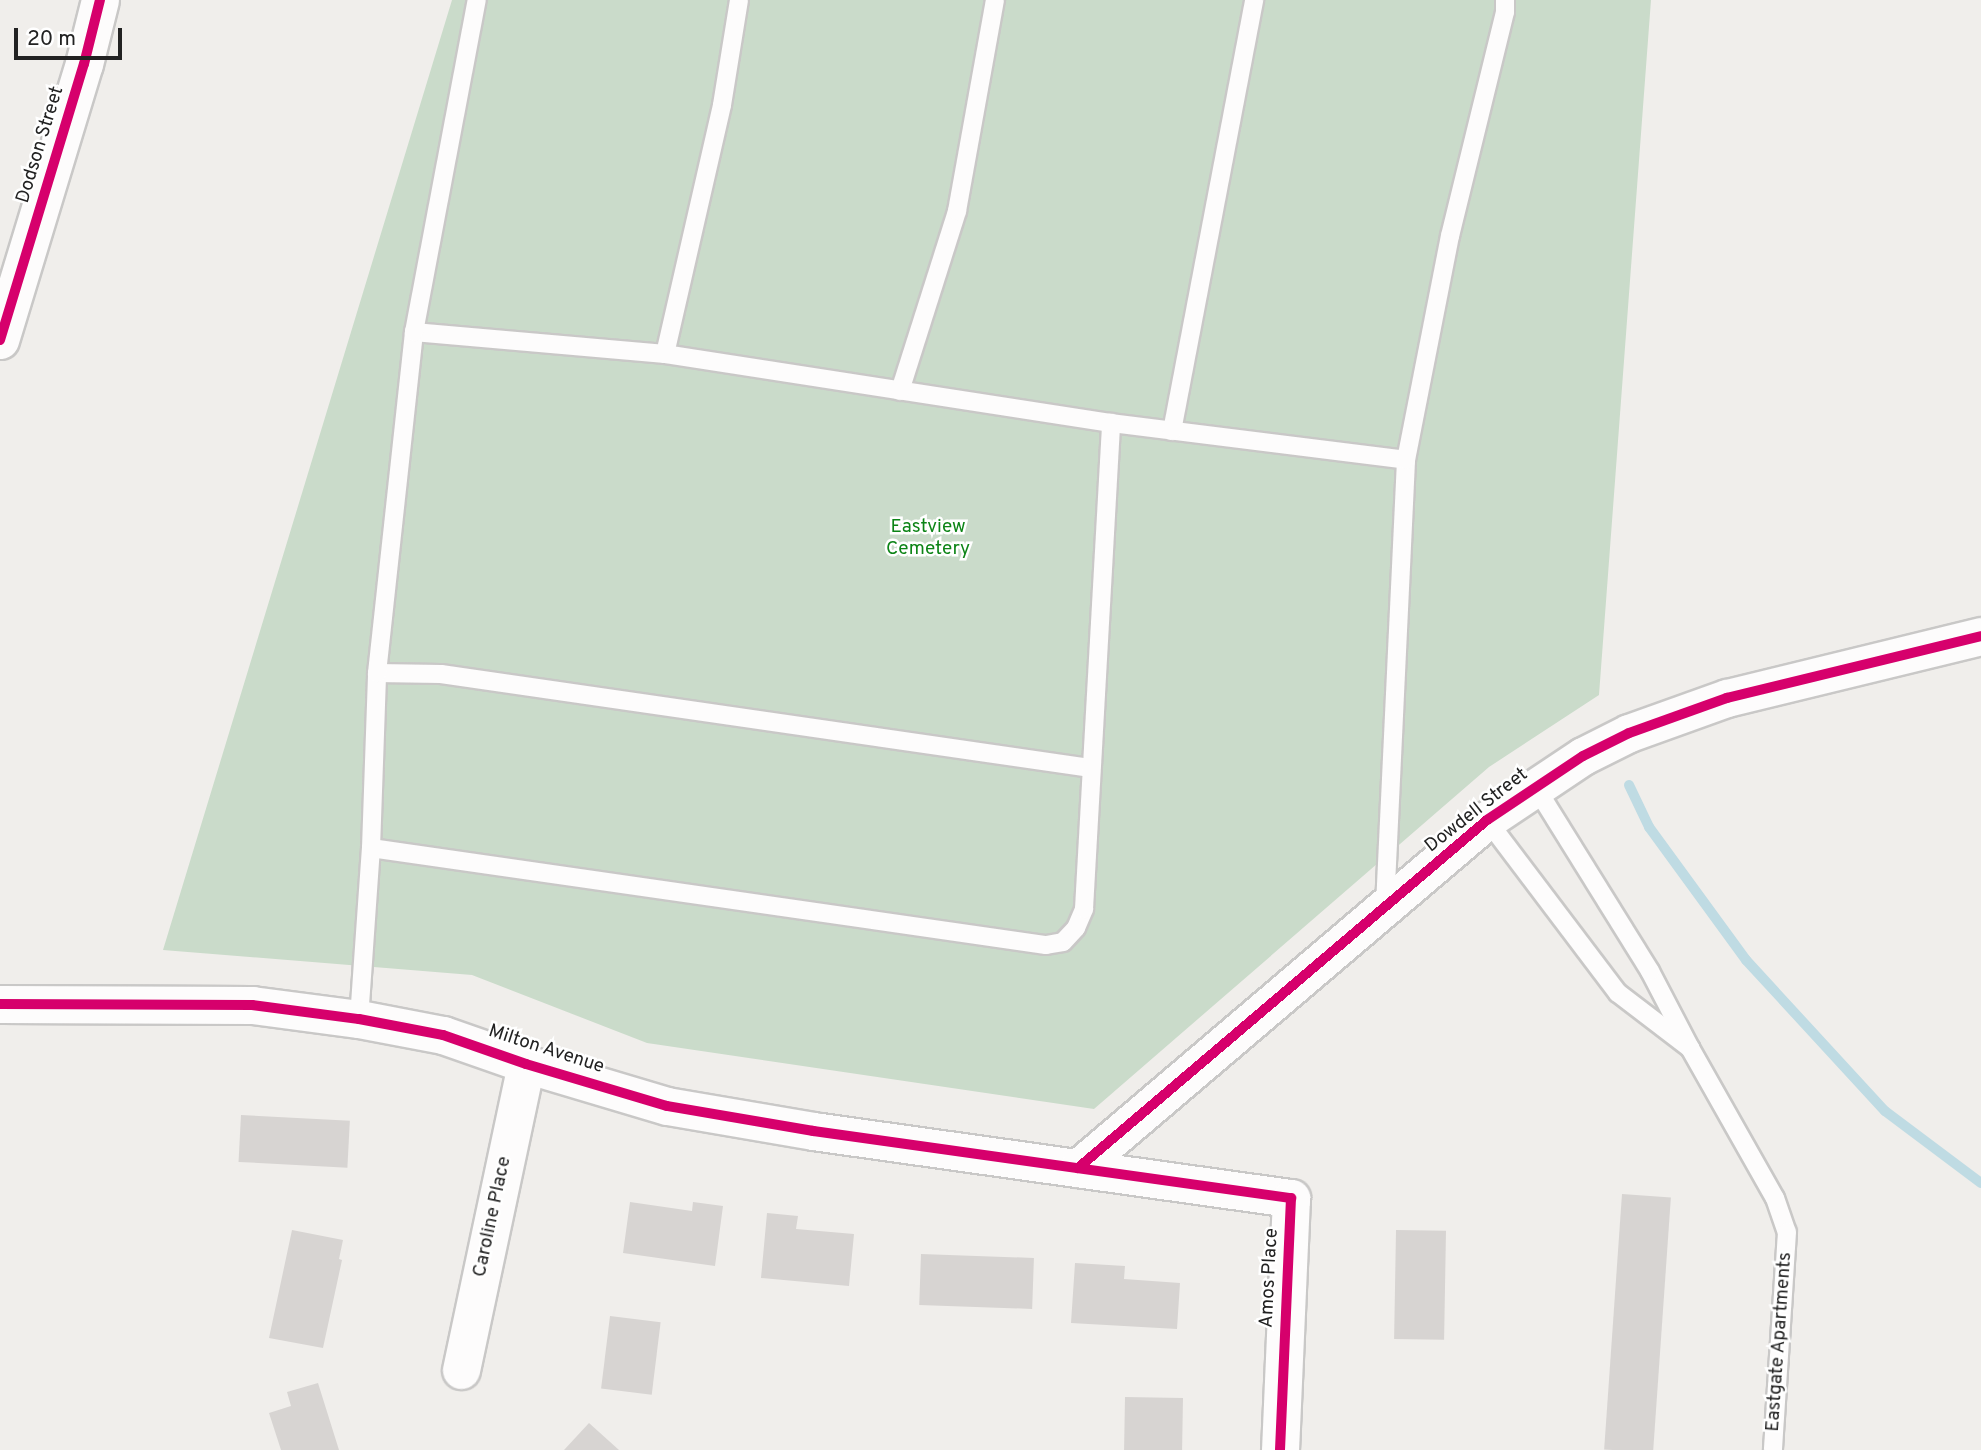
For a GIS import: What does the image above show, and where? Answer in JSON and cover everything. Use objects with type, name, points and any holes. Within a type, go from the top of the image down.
[{"type":"street","name":"Dodson Street","points":[[0,340],[84,64],[100,0]]},
{"type":"street","name":"Dowdell Street","points":[[1078,1168],[1487,820],[1535,786],[1594,750],[1666,719],[1832,670],[1981,636]]},
{"type":"street","name":"Milton Avenue","points":[[0,1004],[252,1005],[359,1019],[443,1035],[526,1064],[667,1106],[813,1131],[1078,1168]]},
{"type":"street","name":"Caroline Place","points":[[461,1370],[526,1064]]},
{"type":"street","name":"Amos Place","points":[[1078,1168],[1291,1198],[1280,1450]]},
{"type":"lane","points":[[359,1019],[371,848],[377,673],[414,332],[477,0]]},
{"type":"lane","points":[[665,354],[722,105],[740,0]]},
{"type":"lane","points":[[900,391],[957,211],[995,0]]},
{"type":"lane","points":[[1172,430],[1254,0]]},
{"type":"lane","points":[[1385,909],[1406,460],[1450,236],[1505,12],[1505,0]]},
{"type":"lane","points":[[414,332],[665,354],[1111,423],[1406,460]]},
{"type":"lane","points":[[371,848],[1046,945],[1063,942],[1076,928],[1084,909],[1111,423]]},
{"type":"lane","points":[[377,673],[441,674],[1091,768]]},
{"type":"lane","name":"Eastgate Apartments","points":[[1535,786],[1650,971],[1690,1048],[1775,1198],[1787,1232],[1773,1450]]},
{"type":"lane","points":[[1487,820],[1618,993],[1690,1048]]},
{"type":"green space","name":"Eastview Cemetery","points":[[452,0],[1651,0],[1599,695],[1489,767],[1094,1109],[647,1043],[472,975],[163,950]]},
{"type":"building","points":[[241,1115],[350,1121],[347,1168],[239,1162]]},
{"type":"building","points":[[1622,1194],[1671,1197],[1653,1450],[1604,1449]]},
{"type":"building","points":[[630,1202],[692,1211],[693,1202],[723,1206],[715,1266],[623,1253]]},
{"type":"building","points":[[767,1213],[798,1216],[796,1229],[854,1234],[849,1286],[761,1278]]},
{"type":"building","points":[[292,1230],[343,1240],[339,1259],[342,1260],[323,1348],[269,1338]]},
{"type":"building","points":[[1396,1230],[1446,1231],[1444,1340],[1394,1339]]},
{"type":"building","points":[[921,1254],[1034,1258],[1032,1309],[919,1305]]},
{"type":"building","points":[[1075,1263],[1125,1266],[1124,1279],[1180,1283],[1177,1329],[1071,1323]]},
{"type":"building","points":[[610,1316],[661,1322],[652,1395],[601,1388]]},
{"type":"building","points":[[318,1383],[339,1450],[281,1450],[269,1413],[291,1406],[287,1392]]},
{"type":"building","points":[[1125,1397],[1183,1398],[1182,1450],[1124,1450]]},
{"type":"building","points":[[589,1423],[619,1450],[564,1450]]},
{"type":"waterway","points":[[1629,785],[1649,827],[1746,960],[1885,1111],[1981,1183]]},
{"type":"cycle path","points":[[0,340],[84,64],[100,0]]},
{"type":"cycle path","points":[[1078,1168],[1487,820],[1583,756],[1629,733],[1727,698],[1981,636]]},
{"type":"cycle path","points":[[0,1004],[252,1005],[359,1019],[443,1035],[526,1064],[667,1106],[813,1131],[1291,1198],[1280,1450]]}]
